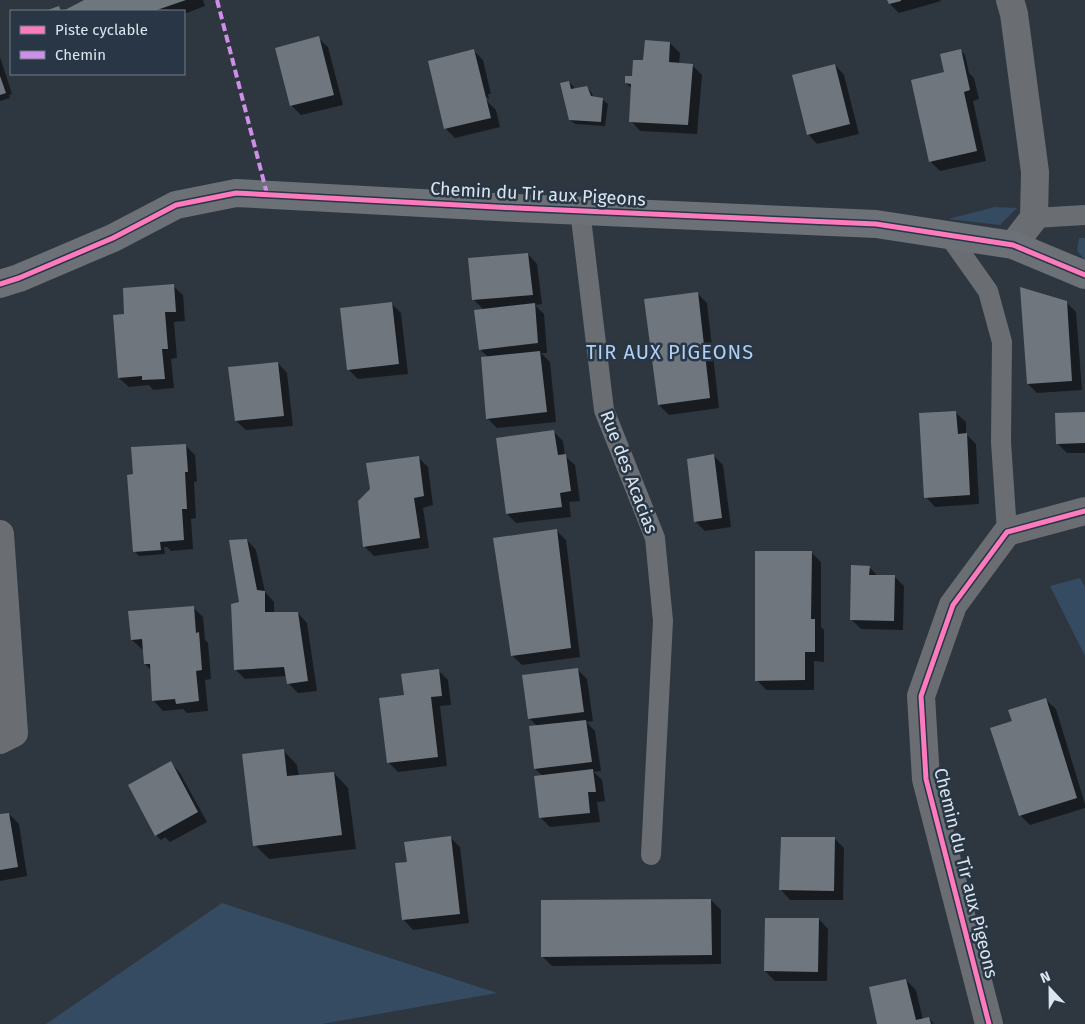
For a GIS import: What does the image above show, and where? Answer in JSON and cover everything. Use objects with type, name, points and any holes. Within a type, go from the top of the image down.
[{"type":"street","points":[[1010,0],[1014,14],[1035,172],[1034,218],[1013,245]]},
{"type":"street","name":"Chemin du Tir aux Pigeons","points":[[0,284],[19,278],[113,238],[176,205],[236,193],[876,224],[1013,245],[1085,275]]},
{"type":"street","points":[[1007,532],[1085,511]]},
{"type":"street","name":"Chemin du Tir aux Pigeons","points":[[989,1024],[926,779],[921,696],[953,605],[1007,532]]},
{"type":"street","points":[[0,534],[14,733],[0,740]]},
{"type":"lane","name":"Rue des Acacias","points":[[580,210],[604,410],[655,538],[663,621],[651,854]]},
{"type":"lane","points":[[1034,218],[1085,215]]},
{"type":"lane","points":[[949,236],[988,291],[1002,342],[1001,442],[1007,532]]},
{"type":"shaded area","points":[[995,207],[1017,208],[1000,225],[948,219]]},
{"type":"shaded area","points":[[1079,238],[1085,238],[1085,260],[1077,251]]},
{"type":"shaded area","points":[[1080,578],[1085,587],[1085,656],[1050,586]]},
{"type":"shaded area","points":[[222,903],[497,993],[322,1024],[46,1024]]},
{"type":"building","points":[[84,0],[186,0],[157,10],[65,10]]},
{"type":"building","points":[[887,0],[901,0],[901,1],[889,4]]},
{"type":"building","points":[[59,6],[61,10],[48,10]]},
{"type":"building","points":[[319,36],[334,95],[290,106],[275,48]]},
{"type":"building","points":[[645,40],[670,42],[669,62],[693,64],[688,125],[629,122],[631,84],[625,83],[625,76],[632,76],[633,60],[643,60]]},
{"type":"building","points":[[474,49],[491,118],[444,129],[428,61]]},
{"type":"building","points":[[961,49],[970,90],[964,92],[977,151],[929,162],[911,80],[944,72],[940,54]]},
{"type":"building","points":[[835,64],[850,124],[807,135],[792,75]]},
{"type":"building","points":[[0,76],[6,93],[0,95]]},
{"type":"building","points":[[569,81],[571,89],[587,86],[591,96],[603,98],[601,122],[569,120],[560,83]]},
{"type":"building","points":[[528,253],[533,295],[472,300],[468,258]]},
{"type":"building","points":[[174,284],[176,312],[165,312],[168,349],[162,349],[165,379],[142,380],[142,376],[118,378],[113,315],[124,314],[123,288]]},
{"type":"building","points":[[1020,287],[1067,301],[1072,381],[1027,384]]},
{"type":"building","points":[[698,292],[710,398],[658,405],[644,299]]},
{"type":"building","points":[[392,302],[399,364],[347,370],[340,308]]},
{"type":"building","points":[[535,303],[538,343],[479,350],[474,310]]},
{"type":"building","points":[[540,351],[547,412],[486,419],[481,357]]},
{"type":"building","points":[[278,362],[284,416],[235,421],[228,367]]},
{"type":"building","points":[[956,411],[958,434],[967,433],[970,495],[924,498],[919,413]]},
{"type":"building","points":[[1085,412],[1085,443],[1056,444],[1055,413]]},
{"type":"building","points":[[554,430],[558,455],[566,454],[571,491],[560,493],[562,507],[506,514],[496,438]]},
{"type":"building","points":[[186,444],[188,472],[185,472],[187,509],[182,509],[184,540],[160,542],[161,550],[133,552],[127,475],[133,474],[131,447]]},
{"type":"building","points":[[714,454],[722,518],[694,522],[687,459]]},
{"type":"building","points":[[419,456],[424,496],[414,498],[420,538],[363,547],[358,501],[370,489],[366,463]]},
{"type":"building","points":[[557,529],[571,648],[511,656],[493,538]]},
{"type":"building","points":[[247,539],[257,590],[265,591],[265,612],[298,612],[308,681],[287,684],[284,667],[234,670],[231,604],[239,602],[229,540]]},
{"type":"building","points":[[755,551],[812,551],[811,619],[815,619],[815,652],[805,652],[805,680],[755,681]]},
{"type":"building","points":[[851,565],[870,566],[869,575],[895,575],[894,621],[850,620]]},
{"type":"building","points":[[194,606],[196,633],[199,632],[202,670],[196,671],[199,701],[176,704],[175,699],[152,701],[150,664],[144,664],[142,639],[131,640],[128,611]]},
{"type":"building","points":[[578,668],[584,712],[528,719],[522,675]]},
{"type":"building","points":[[439,669],[442,696],[431,697],[438,757],[387,763],[379,698],[404,695],[401,674]]},
{"type":"building","points":[[1046,698],[1077,798],[1019,816],[990,728],[1012,721],[1008,710]]},
{"type":"building","points":[[586,720],[592,762],[534,769],[529,726]]},
{"type":"building","points":[[284,749],[287,776],[334,772],[342,835],[253,846],[242,754]]},
{"type":"building","points":[[171,761],[198,812],[155,836],[128,785]]},
{"type":"building","points":[[593,769],[596,792],[588,792],[590,813],[539,818],[534,776]]},
{"type":"building","points":[[9,813],[18,867],[0,870],[0,814]]},
{"type":"building","points":[[451,836],[460,914],[402,920],[395,863],[407,862],[404,842]]},
{"type":"building","points":[[781,837],[835,837],[834,891],[779,890]]},
{"type":"building","points":[[711,899],[712,955],[541,957],[541,900]]},
{"type":"building","points":[[765,918],[819,918],[818,972],[764,971]]},
{"type":"building","points":[[906,979],[916,1020],[929,1017],[931,1024],[877,1024],[869,987]]},
{"type":"marked path","points":[[217,0],[267,194]]},
{"type":"cycle path","points":[[0,284],[19,278],[113,238],[176,205],[236,193],[876,224],[1013,245],[1085,275]]},
{"type":"cycle path","points":[[989,1024],[926,779],[921,696],[953,605],[1007,532],[1085,511]]},
{"type":"district","name":"TIR AUX PIGEONS","points":[[670,352]]}]
